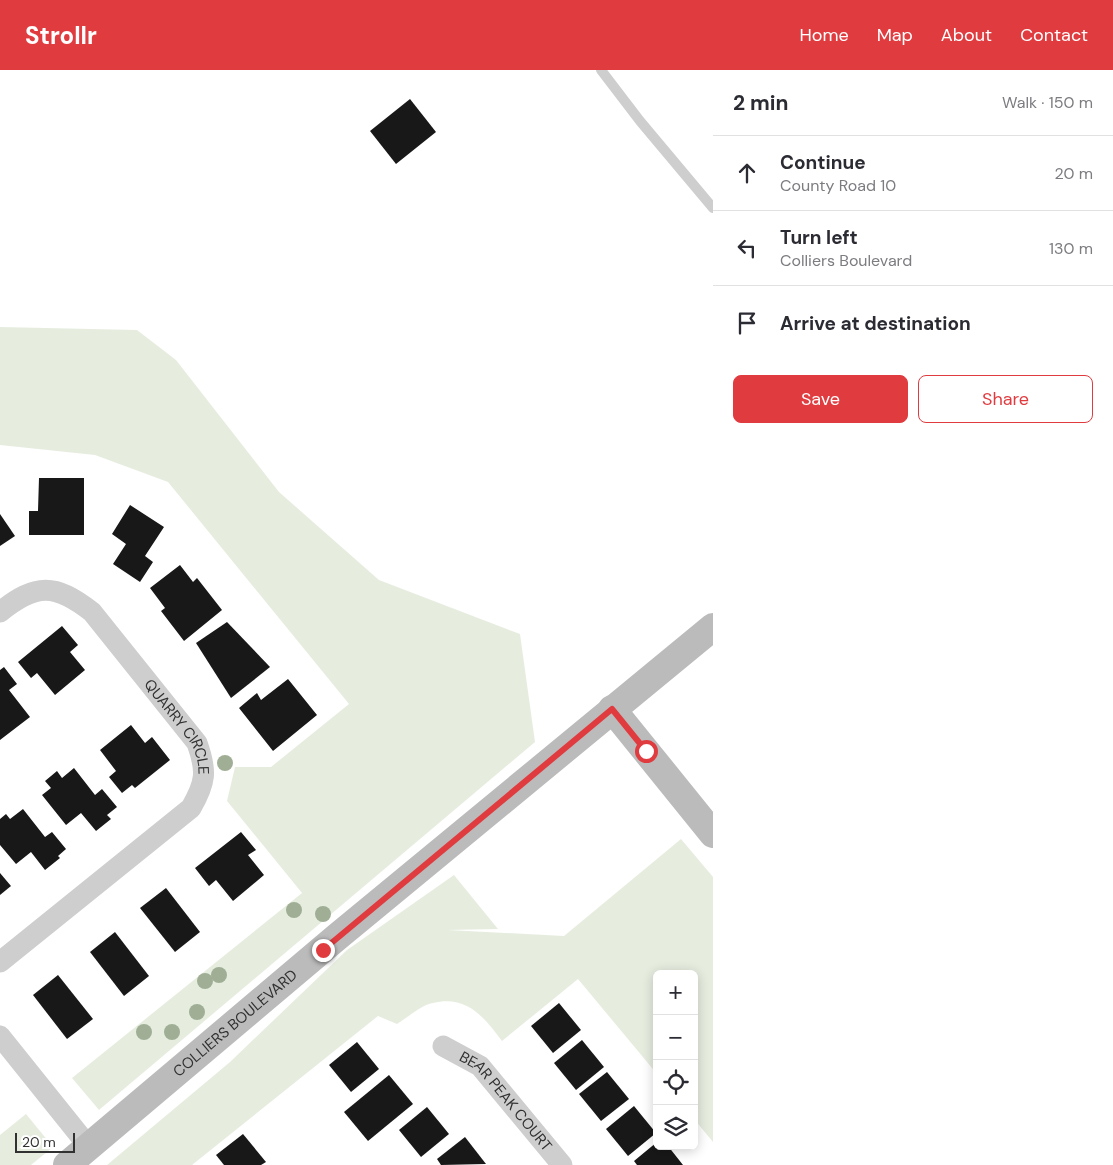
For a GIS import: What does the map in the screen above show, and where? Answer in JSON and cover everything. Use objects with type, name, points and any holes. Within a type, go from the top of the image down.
[{"type":"street","name":"QUARRY CIRCLE","points":[[0,612],[15,600],[44,588],[71,595],[92,612],[197,743],[205,765],[202,789],[191,808],[0,962]]},
{"type":"street","name":"COLLIERS BOULEVARD","points":[[66,1165],[612,709],[713,627]]},
{"type":"street","points":[[612,709],[713,834]]},
{"type":"street","points":[[0,1036],[89,1147]]},
{"type":"street","name":"BEAR PEAK COURT","points":[[443,1046],[480,1066],[562,1165]]},
{"type":"lane","points":[[601,70],[640,121],[713,208]]},
{"type":"shaded area","points":[[0,327],[137,330],[176,360],[279,492],[379,580],[520,634],[535,742],[99,1110],[72,1078],[302,893],[227,801],[235,767],[271,767],[349,704],[168,482],[95,455],[0,445]]},
{"type":"shaded area","points":[[681,839],[713,877],[713,1142],[698,1124],[698,970],[653,970],[653,1069],[578,979],[502,1041],[481,1016],[465,1005],[445,1001],[433,1003],[419,1009],[397,1024],[378,1016],[192,1165],[107,1165],[230,1062],[347,950],[454,875],[498,929],[448,930],[564,936]]},
{"type":"shaded area","points":[[26,1114],[53,1147],[31,1165],[0,1165],[0,1135]]},
{"type":"building","points":[[410,99],[436,132],[396,164],[370,131]]},
{"type":"building","points":[[39,478],[84,478],[84,535],[29,535],[29,511],[38,511]]},
{"type":"building","points":[[130,505],[164,527],[145,556],[153,562],[140,582],[113,564],[126,544],[112,534]]},
{"type":"building","points":[[0,514],[15,536],[0,546]]},
{"type":"building","points":[[180,565],[193,582],[197,578],[222,610],[184,641],[161,611],[165,608],[150,588]]},
{"type":"building","points":[[227,622],[270,667],[231,698],[196,643]]},
{"type":"building","points":[[62,626],[78,645],[70,652],[85,670],[55,695],[37,673],[31,678],[18,662]]},
{"type":"building","points":[[4,667],[17,684],[9,690],[30,717],[0,740],[0,670]]},
{"type":"building","points":[[288,679],[317,715],[273,751],[239,708],[257,693],[261,700]]},
{"type":"building","points":[[131,725],[145,743],[152,737],[170,760],[135,788],[132,785],[122,793],[109,777],[116,771],[100,750]]},
{"type":"building","points":[[74,768],[95,795],[102,789],[117,807],[107,815],[111,819],[96,831],[81,813],[66,825],[42,795],[51,788],[45,781],[57,771],[62,778]]},
{"type":"building","points":[[23,809],[45,837],[52,832],[66,849],[58,856],[60,858],[45,870],[31,852],[16,864],[0,845],[0,819],[6,814],[10,819]]},
{"type":"building","points":[[241,832],[256,850],[248,855],[264,875],[233,901],[216,880],[209,886],[195,868]]},
{"type":"building","points":[[0,873],[11,886],[0,895]]},
{"type":"building","points":[[166,888],[200,932],[175,952],[140,908]]},
{"type":"building","points":[[115,932],[149,976],[124,996],[90,952]]},
{"type":"building","points":[[58,975],[93,1019],[67,1039],[33,995]]},
{"type":"building","points":[[559,1003],[581,1030],[553,1053],[531,1026]]},
{"type":"building","points":[[582,1040],[604,1067],[576,1090],[554,1063]]},
{"type":"building","points":[[357,1042],[379,1069],[351,1092],[329,1065]]},
{"type":"building","points":[[607,1072],[629,1099],[601,1121],[579,1094]]},
{"type":"building","points":[[389,1075],[413,1104],[368,1141],[344,1112]]},
{"type":"building","points":[[634,1106],[653,1129],[653,1135],[628,1156],[606,1129]]},
{"type":"building","points":[[427,1107],[449,1134],[421,1157],[399,1130]]},
{"type":"building","points":[[243,1134],[266,1162],[261,1165],[224,1165],[216,1155]]},
{"type":"building","points":[[465,1137],[486,1164],[441,1165],[437,1159]]},
{"type":"building","points":[[653,1145],[653,1150],[671,1150],[683,1165],[637,1165],[634,1161]]},
{"type":"route","points":[[323,950],[612,709],[646,751]]}]
